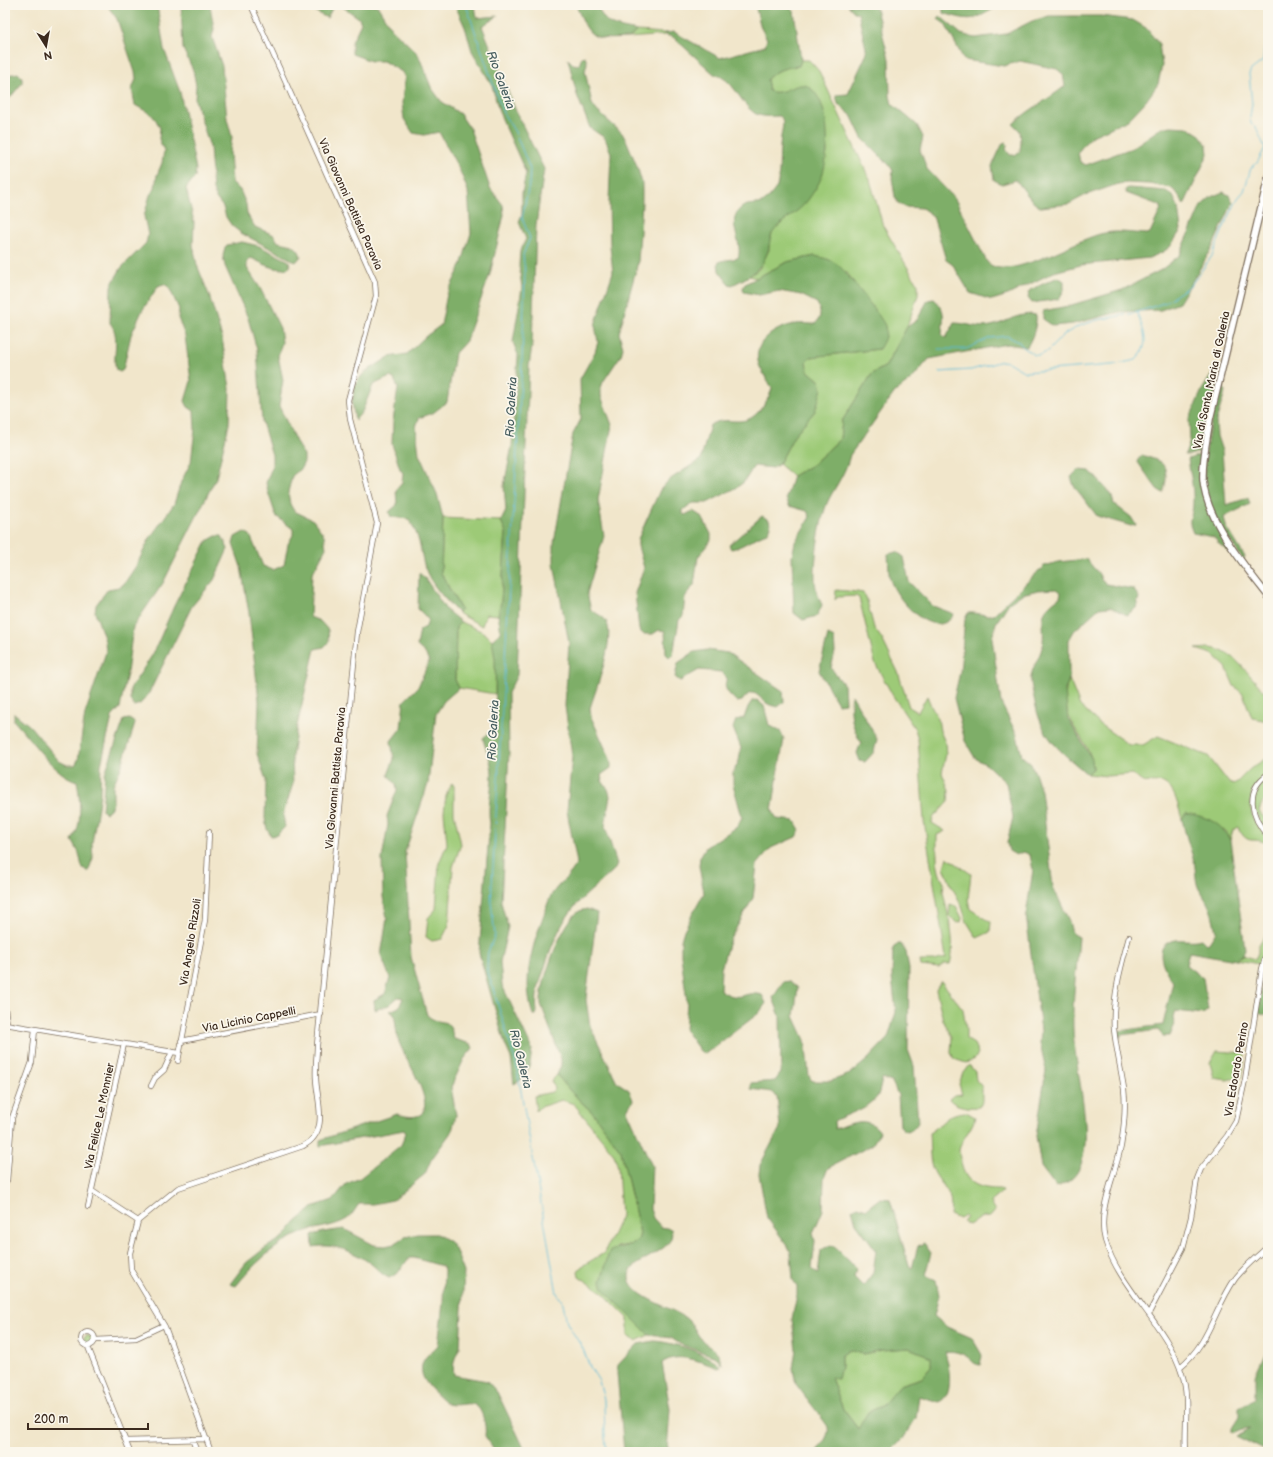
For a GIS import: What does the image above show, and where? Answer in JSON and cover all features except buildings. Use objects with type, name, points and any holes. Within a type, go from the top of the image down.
[{"type":"street","name":"Via Giovanni Battista Paravia","points":[[138,1221],[178,1188],[307,1144],[313,1138],[320,1124],[316,1067],[357,632],[377,523],[350,419],[348,400],[373,309],[376,290],[369,264],[251,5]]},
{"type":"street","name":"Via di Santa Maria di Galeria","points":[[1268,178],[1210,419],[1205,451],[1203,480],[1208,502],[1226,537],[1268,596]]},
{"type":"street","points":[[1268,774],[1258,784],[1253,792],[1252,800],[1256,822],[1268,836]]},
{"type":"street","name":"Via Angelo Rizzoli","points":[[178,1061],[204,920],[209,832]]},
{"type":"street","points":[[1129,937],[1120,971],[1114,1018],[1124,1090],[1124,1123],[1121,1144],[1104,1213],[1103,1226],[1110,1253],[1149,1313],[1180,1367],[1185,1385],[1186,1452]]},
{"type":"street","name":"Via Edoardo Perino","points":[[1149,1313],[1183,1248],[1191,1217],[1197,1179],[1201,1169],[1227,1136],[1236,1121],[1245,1080],[1262,969],[1268,947]]},
{"type":"street","points":[[5,1008],[6,1024],[179,1053]]},
{"type":"street","name":"Via Licinio Cappelli","points":[[181,1041],[321,1014]]},
{"type":"street","points":[[7,1180],[12,1118],[32,1062],[35,1029]]},
{"type":"street","name":"Via Felice Le Monnier","points":[[88,1207],[124,1044]]},
{"type":"street","points":[[151,1086],[155,1078],[164,1070],[172,1052]]},
{"type":"street","points":[[92,1191],[138,1221],[130,1253],[132,1270],[164,1325],[212,1452]]},
{"type":"street","points":[[1180,1367],[1193,1354],[1204,1339],[1236,1278],[1268,1246]]},
{"type":"street","points":[[96,1340],[136,1338],[164,1325]]},
{"type":"street","points":[[96,1340],[91,1333],[83,1334],[81,1342],[88,1347],[130,1452]]},
{"type":"street","points":[[88,1347],[94,1345],[96,1340]]},
{"type":"street","points":[[192,1439],[197,1452]]},
{"type":"street","points":[[126,1441],[207,1439]]},
{"type":"green space","points":[[107,5],[157,5],[164,49],[180,92],[196,169],[195,177],[186,188],[194,222],[193,245],[197,265],[209,295],[222,338],[230,388],[229,424],[216,478],[163,583],[133,627],[127,673],[120,708],[112,717],[101,765],[100,795],[92,843],[93,858],[88,872],[82,867],[79,853],[72,840],[78,827],[80,812],[77,781],[60,772],[43,756],[14,721],[14,713],[30,726],[59,761],[67,765],[75,765],[78,760],[85,714],[106,652],[105,641],[95,612],[96,605],[108,589],[119,587],[124,584],[136,566],[150,538],[174,504],[181,482],[191,462],[195,429],[194,411],[188,407],[185,401],[191,381],[185,336],[178,318],[179,309],[169,287],[164,284],[158,286],[142,311],[131,335],[123,370],[120,372],[116,370],[116,340],[110,323],[111,286],[121,268],[146,243],[148,235],[144,216],[150,195],[155,188],[164,151],[159,139],[160,128],[156,120],[151,114],[135,105],[132,89],[136,79],[135,72],[117,19]]},
{"type":"green space","points":[[181,5],[210,5],[214,29],[212,37],[222,66],[227,119],[232,137],[230,152],[232,182],[240,190],[246,204],[247,214],[255,227],[274,235],[278,242],[295,247],[301,256],[296,262],[241,233],[232,226],[226,217],[223,207],[216,198],[213,190],[210,147],[195,100],[196,85],[193,70],[183,49]]},
{"type":"green space","points":[[314,5],[334,5],[327,18],[316,12]]},
{"type":"green space","points":[[340,5],[377,5],[391,28],[418,54],[431,87],[441,101],[460,114],[470,129],[490,188],[503,205],[504,215],[490,274],[466,341],[455,353],[447,402],[433,413],[419,418],[416,427],[419,454],[437,494],[443,518],[441,573],[461,610],[458,613],[439,592],[431,580],[425,568],[417,536],[412,524],[408,519],[391,517],[389,512],[397,505],[396,490],[402,483],[403,473],[400,469],[392,444],[393,421],[398,388],[394,379],[390,377],[373,385],[362,412],[355,420],[352,403],[355,384],[364,373],[389,357],[407,354],[426,336],[441,325],[447,294],[461,266],[471,233],[468,191],[460,171],[439,132],[424,135],[413,133],[404,119],[402,103],[405,78],[402,72],[383,61],[371,61],[352,54],[352,42],[361,23],[359,18]]},
{"type":"green space","points":[[455,5],[475,5],[477,18],[498,16],[482,26],[517,114],[544,169],[536,225],[517,675],[508,693],[509,753],[501,902],[508,927],[500,962],[502,985],[532,1049],[530,1064],[524,1078],[514,1084],[511,1058],[505,1044],[479,953],[490,823],[489,811],[492,775],[490,760],[483,738],[496,726],[495,659],[492,640],[501,632],[498,615],[501,602],[506,532],[501,521],[506,511],[504,486],[512,446],[518,355],[513,342],[522,288],[519,266],[520,251],[526,239],[519,222],[522,214],[522,193],[526,173],[499,112],[492,85],[472,51],[465,27]]},
{"type":"green space","points":[[576,5],[597,5],[600,13],[612,25],[637,31],[629,38],[600,38],[589,31]]},
{"type":"green space","points":[[755,5],[786,5],[794,11],[801,60],[799,66],[790,67],[774,73],[767,79],[769,91],[780,92],[795,86],[805,85],[816,94],[825,116],[827,129],[826,155],[822,176],[808,200],[772,233],[768,251],[758,268],[749,276],[732,285],[729,284],[719,271],[718,263],[721,261],[738,258],[739,246],[735,226],[737,213],[744,206],[764,202],[777,187],[783,121],[780,116],[763,116],[753,112],[726,80],[714,74],[673,37],[665,35],[665,33],[674,32],[720,58],[765,46],[767,39],[761,28]]},
{"type":"green space","points":[[848,5],[875,5],[889,59],[890,96],[892,104],[917,125],[923,137],[920,150],[927,169],[955,199],[987,262],[995,267],[1005,268],[1018,266],[1032,262],[1100,234],[1111,232],[1150,233],[1161,206],[1126,193],[1125,190],[1128,188],[1166,191],[1173,196],[1178,207],[1181,230],[1170,247],[1149,258],[1081,265],[1054,272],[1008,295],[992,300],[970,293],[953,265],[946,260],[933,216],[922,208],[905,207],[898,203],[895,197],[892,178],[893,171],[890,166],[862,138],[851,115],[838,104],[836,95],[848,94],[867,53],[858,13],[854,12]]},
{"type":"green space","points":[[949,5],[1000,5],[978,17],[967,19],[943,13],[943,8]]},
{"type":"green space","points":[[940,16],[961,34],[975,38],[1006,34],[1032,21],[1049,16],[1101,16],[1133,20],[1146,28],[1159,44],[1162,65],[1158,84],[1146,101],[1128,120],[1090,137],[1078,152],[1080,162],[1086,165],[1132,148],[1161,128],[1171,126],[1187,127],[1200,135],[1207,145],[1208,154],[1184,205],[1177,193],[1171,188],[1149,184],[1127,183],[1118,184],[1086,195],[1069,204],[1040,207],[1033,202],[1016,180],[1002,184],[994,180],[992,166],[1003,143],[1006,142],[1006,149],[1010,155],[1015,155],[1020,151],[1020,131],[1013,124],[1065,86],[1063,74],[1057,69],[1020,61],[1004,66],[964,60],[945,24],[938,19]]},
{"type":"green space","points":[[637,31],[665,33],[665,35],[629,38]]},
{"type":"green space","points":[[585,56],[587,63],[585,71],[592,104],[597,111],[622,133],[637,166],[642,183],[638,262],[619,333],[623,348],[621,355],[603,382],[601,388],[601,396],[612,425],[598,500],[604,536],[587,593],[591,610],[605,619],[608,629],[609,639],[607,651],[590,708],[591,717],[611,761],[611,768],[601,775],[602,781],[608,789],[610,796],[605,826],[617,864],[615,869],[576,906],[564,922],[554,941],[547,960],[538,991],[537,1012],[536,1015],[533,1015],[528,990],[528,978],[529,966],[535,941],[551,896],[572,872],[577,863],[567,811],[572,756],[565,706],[569,643],[554,564],[554,543],[573,434],[581,419],[580,379],[595,352],[598,342],[595,325],[613,272],[610,247],[609,201],[611,153],[605,138],[590,128],[577,95],[568,59],[573,64],[579,65],[582,57]]},
{"type":"green space","points":[[801,60],[809,60],[819,71],[870,180],[883,226],[918,285],[918,295],[907,327],[886,366],[872,374],[842,421],[840,439],[812,465],[793,476],[779,464],[795,434],[815,411],[820,381],[808,371],[806,362],[811,357],[879,349],[858,288],[847,273],[815,256],[787,262],[756,278],[749,276],[759,269],[769,250],[769,241],[773,231],[808,199],[827,153],[824,114],[793,87],[779,93],[769,91],[767,79],[774,73],[790,67],[799,66]]},
{"type":"green space","points":[[18,73],[22,77],[22,83],[5,104],[5,78],[8,75]]},
{"type":"green space","points":[[1223,192],[1229,195],[1233,202],[1211,250],[1179,303],[1161,310],[1119,312],[1073,324],[1053,326],[1043,319],[1043,311],[1068,306],[1122,290],[1161,270],[1180,255],[1201,206],[1211,197]]},
{"type":"green space","points":[[242,242],[259,246],[289,261],[290,267],[280,269],[270,267],[251,258],[247,261],[247,268],[260,288],[280,328],[282,342],[278,356],[283,380],[279,406],[298,446],[304,455],[304,462],[301,468],[292,476],[288,492],[290,504],[294,511],[313,520],[324,535],[326,548],[312,574],[310,617],[320,621],[328,630],[329,642],[324,647],[315,649],[297,726],[292,756],[293,784],[283,814],[285,827],[277,835],[271,836],[267,829],[265,818],[266,780],[257,754],[259,701],[249,613],[241,567],[233,544],[235,537],[244,532],[250,535],[263,566],[273,570],[284,565],[288,544],[293,535],[293,529],[276,516],[269,495],[266,483],[272,467],[272,455],[262,422],[257,350],[248,318],[225,266],[223,256],[227,245]]},
{"type":"green space","points":[[815,256],[833,261],[848,276],[883,322],[886,329],[885,338],[879,349],[811,357],[806,362],[808,371],[820,381],[822,389],[815,411],[795,434],[779,464],[773,468],[754,466],[744,482],[736,488],[707,503],[693,503],[683,510],[683,514],[685,515],[693,511],[702,517],[711,534],[711,540],[698,557],[694,585],[685,597],[683,616],[679,620],[673,655],[669,657],[666,654],[665,631],[659,630],[653,634],[643,634],[639,630],[635,593],[644,568],[638,546],[638,539],[660,490],[669,480],[701,459],[710,425],[723,421],[747,420],[753,417],[767,401],[772,389],[758,361],[759,347],[763,341],[775,331],[789,325],[815,324],[819,319],[820,311],[817,303],[801,295],[779,291],[759,295],[744,292],[743,288],[745,284],[787,262]]},
{"type":"green space","points":[[1058,277],[1064,281],[1064,290],[1059,299],[1032,303],[1028,298],[1030,290]]},
{"type":"green space","points":[[934,299],[943,311],[942,335],[946,338],[954,323],[986,327],[1030,314],[1036,315],[1033,335],[1027,347],[1007,344],[929,359],[912,379],[895,392],[850,455],[844,472],[829,499],[820,530],[815,569],[816,588],[822,605],[817,616],[803,620],[794,613],[792,556],[795,542],[810,517],[807,511],[789,506],[786,498],[793,476],[812,465],[840,439],[842,421],[872,374],[886,366],[907,327],[917,320],[928,300]]},
{"type":"green space","points":[[1217,366],[1219,371],[1204,450],[1190,455],[1185,455],[1190,441],[1189,420],[1202,390]]},
{"type":"green space","points":[[1220,385],[1223,386],[1225,392],[1216,421],[1217,436],[1222,451],[1226,505],[1248,498],[1250,504],[1224,517],[1226,526],[1245,557],[1243,560],[1216,517],[1206,489],[1205,459],[1207,444]]},
{"type":"green space","points":[[1203,454],[1204,491],[1230,549],[1229,552],[1219,544],[1214,537],[1193,533],[1191,528],[1190,520],[1193,508],[1193,492],[1188,459]]},
{"type":"green space","points":[[1142,455],[1160,462],[1165,468],[1166,477],[1163,493],[1157,489],[1137,461]]},
{"type":"green space","points":[[1078,470],[1090,471],[1111,494],[1114,504],[1131,517],[1136,525],[1131,526],[1097,516],[1074,486],[1071,477]]},
{"type":"green space","points":[[762,516],[769,520],[771,527],[767,533],[731,549],[729,545]]},
{"type":"green space","points":[[443,518],[501,521],[506,532],[501,602],[498,615],[486,614],[482,626],[458,613],[461,610],[441,573]]},
{"type":"green space","points":[[216,536],[222,536],[228,549],[214,580],[192,606],[148,695],[140,704],[134,706],[130,700],[130,689],[153,654],[174,606],[207,541]]},
{"type":"green space","points":[[897,552],[904,557],[909,582],[933,606],[954,614],[949,620],[940,624],[931,623],[922,619],[905,604],[898,595],[890,579],[888,554]]},
{"type":"green space","points":[[1086,559],[1099,574],[1102,581],[1106,584],[1133,589],[1139,597],[1136,608],[1127,615],[1110,607],[1099,608],[1074,631],[1069,640],[1069,679],[1065,690],[1068,719],[1092,759],[1093,769],[1087,774],[1059,750],[1046,733],[1037,712],[1031,685],[1032,672],[1041,651],[1043,642],[1043,616],[1052,603],[1060,597],[1061,592],[1057,589],[1038,590],[1022,594],[1009,603],[996,623],[992,638],[1001,703],[1017,735],[1022,756],[1031,764],[1041,791],[1053,887],[1069,921],[1072,933],[1079,937],[1074,994],[1073,1028],[1084,1114],[1085,1147],[1081,1166],[1076,1174],[1065,1184],[1056,1187],[1041,1167],[1036,1136],[1046,1070],[1040,1043],[1041,1031],[1026,915],[1033,870],[1030,855],[1024,852],[1016,855],[1009,851],[1007,843],[1013,817],[1006,783],[987,765],[975,758],[965,741],[954,698],[960,672],[965,619],[968,613],[993,615],[1044,566],[1059,562]]},
{"type":"green space","points":[[419,573],[425,578],[446,610],[461,622],[456,627],[455,680],[459,688],[444,701],[436,714],[428,784],[405,852],[411,957],[427,1015],[436,1021],[447,1023],[452,1031],[454,1039],[471,1044],[473,1048],[464,1059],[451,1087],[456,1115],[452,1131],[431,1160],[425,1174],[393,1200],[373,1204],[359,1204],[347,1219],[329,1226],[303,1232],[288,1240],[264,1257],[236,1286],[230,1284],[246,1263],[265,1248],[284,1237],[296,1222],[315,1206],[333,1200],[346,1184],[360,1178],[401,1145],[406,1133],[404,1130],[320,1146],[320,1140],[397,1114],[414,1117],[423,1112],[425,1103],[422,1091],[399,1042],[394,1014],[390,1011],[399,1007],[403,998],[398,997],[389,1005],[375,1010],[374,1000],[385,994],[390,978],[381,955],[387,918],[383,897],[382,859],[388,824],[387,816],[397,790],[396,784],[388,775],[394,759],[391,741],[401,728],[404,701],[418,687],[429,661],[425,653],[417,646],[420,630],[426,627],[428,619],[418,609]]},
{"type":"green space","points":[[836,590],[863,593],[866,597],[874,628],[882,639],[898,672],[909,707],[918,712],[927,696],[938,718],[940,731],[945,742],[946,754],[942,773],[949,790],[948,802],[933,818],[932,823],[945,831],[937,835],[937,860],[939,872],[944,883],[943,891],[951,927],[952,955],[950,964],[944,964],[939,968],[921,966],[920,961],[933,961],[946,958],[924,821],[918,739],[915,729],[893,696],[875,663],[859,598],[856,596],[838,597],[835,600]]},
{"type":"green space","points":[[461,622],[485,633],[493,643],[495,649],[496,674],[495,694],[459,688],[455,680],[456,626]]},
{"type":"green space","points":[[828,635],[834,638],[835,652],[831,668],[844,685],[845,703],[838,704],[819,671]]},
{"type":"green space","points":[[1209,648],[1219,650],[1235,659],[1268,694],[1268,721],[1252,718],[1243,694],[1234,686],[1226,667],[1212,654],[1196,649]]},
{"type":"green space","points":[[707,650],[728,653],[783,691],[784,702],[778,707],[772,706],[753,693],[746,696],[742,701],[737,702],[727,691],[725,685],[727,678],[721,672],[699,670],[680,681],[675,677],[678,663],[694,652]]},
{"type":"green space","points":[[1069,679],[1080,706],[1102,726],[1129,745],[1143,745],[1158,736],[1208,756],[1229,783],[1234,785],[1250,769],[1268,757],[1268,773],[1252,791],[1250,804],[1253,819],[1268,838],[1268,844],[1258,840],[1248,839],[1238,827],[1233,830],[1230,840],[1226,831],[1186,813],[1182,819],[1175,796],[1164,783],[1143,782],[1133,774],[1107,776],[1087,774],[1093,769],[1091,757],[1087,747],[1069,718],[1066,707],[1065,694]]},
{"type":"green space","points":[[852,695],[877,739],[874,752],[865,762],[860,761],[857,753],[861,742],[853,726],[851,707]]},
{"type":"green space","points":[[757,700],[764,706],[769,725],[781,732],[784,739],[772,810],[777,819],[795,821],[800,830],[796,837],[771,848],[757,865],[753,898],[729,941],[721,969],[720,990],[733,996],[750,994],[762,995],[766,1003],[759,1013],[705,1054],[700,1051],[685,1030],[687,1002],[681,956],[681,940],[684,930],[704,893],[699,866],[700,857],[706,847],[737,827],[742,817],[733,784],[733,773],[739,761],[741,748],[733,728],[736,720],[744,718],[752,701]]},
{"type":"green space","points":[[129,719],[135,723],[134,727],[121,768],[113,785],[113,803],[110,809],[105,813],[102,810],[105,773],[124,720]]},
{"type":"green space","points":[[1268,776],[1268,803],[1263,801],[1259,811],[1268,823],[1268,834],[1258,818],[1253,804],[1256,791]]},
{"type":"green space","points":[[452,783],[454,786],[454,813],[461,844],[453,867],[449,925],[442,939],[432,941],[426,937],[428,918],[436,909],[439,863],[447,844],[444,812],[446,795]]},
{"type":"green space","points":[[1186,813],[1206,818],[1217,824],[1222,828],[1230,840],[1245,949],[1242,955],[1236,960],[1189,952],[1186,965],[1203,978],[1208,1010],[1203,1014],[1175,1011],[1173,1018],[1175,1024],[1170,1036],[1163,1036],[1158,1030],[1121,1035],[1120,1038],[1118,1031],[1163,1025],[1173,982],[1166,971],[1161,958],[1163,946],[1168,942],[1176,940],[1201,939],[1206,944],[1209,943],[1216,932],[1210,909],[1197,883],[1194,861],[1182,819]]},
{"type":"green space","points":[[947,857],[971,874],[968,899],[970,909],[991,922],[990,932],[977,938],[967,922],[961,904],[944,867]]},
{"type":"green space","points":[[950,904],[956,906],[962,918],[961,922],[957,923],[949,916]]},
{"type":"green space","points":[[587,909],[597,913],[586,1000],[590,1026],[617,1082],[629,1090],[633,1100],[627,1110],[652,1166],[650,1209],[653,1218],[661,1227],[671,1229],[671,1237],[667,1244],[635,1266],[630,1271],[629,1278],[632,1285],[638,1292],[682,1315],[688,1320],[702,1340],[717,1352],[722,1365],[716,1357],[680,1344],[671,1338],[649,1335],[603,1289],[601,1281],[609,1252],[638,1241],[640,1233],[621,1151],[594,1114],[572,1093],[557,1075],[561,1065],[561,1059],[541,1004],[544,982],[548,969],[565,928],[579,911]]},
{"type":"green space","points":[[1268,930],[1268,945],[1259,977],[1257,978],[1259,964],[1236,960],[1242,955],[1255,959],[1258,953],[1258,946]]},
{"type":"green space","points":[[898,944],[901,944],[906,952],[909,969],[908,1050],[914,1066],[918,1123],[912,1130],[905,1131],[900,1126],[898,1095],[892,1082],[882,1079],[879,1093],[871,1103],[834,1121],[835,1129],[853,1123],[865,1122],[876,1127],[880,1132],[872,1145],[828,1168],[824,1178],[823,1210],[813,1233],[815,1241],[812,1269],[818,1274],[821,1250],[831,1245],[856,1268],[854,1277],[863,1286],[873,1273],[876,1250],[856,1223],[852,1209],[858,1206],[866,1209],[880,1198],[890,1199],[909,1266],[912,1268],[918,1246],[924,1243],[931,1253],[925,1275],[936,1280],[939,1295],[934,1316],[947,1327],[972,1338],[982,1355],[980,1365],[960,1353],[951,1351],[945,1352],[950,1379],[947,1393],[939,1402],[919,1396],[916,1418],[903,1439],[890,1452],[816,1452],[828,1434],[828,1427],[796,1384],[793,1369],[796,1349],[792,1319],[797,1295],[797,1286],[793,1280],[791,1253],[788,1246],[767,1218],[759,1174],[760,1165],[780,1128],[777,1096],[772,1092],[751,1089],[751,1083],[775,1081],[781,1073],[780,1016],[773,998],[783,982],[790,981],[798,988],[794,1016],[805,1040],[809,1076],[812,1081],[831,1081],[850,1074],[867,1060],[888,1038],[896,1012],[892,978],[893,948]],"holes":[[[909,1348],[931,1357],[931,1367],[922,1378],[900,1385],[882,1406],[868,1412],[858,1429],[843,1409],[831,1378],[838,1379],[841,1367],[841,1356],[849,1350],[863,1354],[882,1350]]]},
{"type":"green space","points":[[1268,977],[1268,1016],[1258,1013],[1263,979]]},
{"type":"green space","points":[[941,981],[963,1009],[966,1039],[974,1044],[978,1053],[975,1059],[966,1063],[954,1059],[951,1052],[952,1037],[943,1020],[936,990]]},
{"type":"green space","points":[[1217,1051],[1245,1053],[1242,1077],[1227,1080],[1214,1078],[1210,1063]]},
{"type":"green space","points":[[969,1065],[975,1072],[976,1080],[982,1087],[982,1101],[979,1107],[955,1104],[949,1099],[954,1095],[962,1094],[959,1084],[963,1073]]},
{"type":"green space","points":[[557,1075],[572,1093],[594,1114],[621,1151],[640,1233],[638,1241],[633,1244],[617,1247],[603,1289],[649,1335],[636,1341],[628,1336],[628,1318],[602,1292],[579,1276],[578,1271],[582,1266],[604,1253],[621,1216],[618,1167],[614,1154],[574,1104],[562,1100],[540,1107],[536,1111],[534,1096],[552,1092],[555,1088],[551,1081]]},
{"type":"green space","points":[[966,1112],[975,1117],[959,1149],[966,1176],[974,1184],[986,1188],[1000,1189],[1003,1191],[990,1202],[995,1211],[990,1217],[980,1218],[969,1225],[962,1221],[966,1218],[964,1216],[959,1219],[950,1215],[951,1206],[948,1193],[932,1167],[929,1133],[953,1114]]},
{"type":"green space","points":[[344,1229],[374,1245],[385,1246],[394,1244],[405,1237],[418,1234],[437,1234],[450,1242],[455,1249],[464,1272],[460,1347],[454,1361],[454,1375],[487,1381],[497,1392],[526,1452],[496,1452],[485,1436],[484,1420],[477,1406],[473,1404],[447,1404],[427,1384],[424,1378],[422,1365],[425,1358],[438,1345],[443,1303],[444,1269],[442,1266],[409,1258],[397,1274],[389,1278],[370,1263],[343,1249],[328,1246],[313,1247],[312,1235]]},
{"type":"green space","points":[[88,1335],[93,1340],[88,1345],[83,1340]]},
{"type":"green space","points":[[654,1341],[690,1349],[708,1357],[720,1367],[718,1368],[682,1358],[675,1358],[662,1363],[670,1409],[667,1452],[624,1452],[617,1373],[618,1365],[638,1344]]},
{"type":"green space","points":[[1268,1347],[1268,1452],[1236,1436],[1251,1428],[1242,1429],[1232,1433],[1232,1428],[1239,1417],[1239,1407],[1255,1399],[1255,1376]]},
{"type":"green space","points":[[909,1348],[932,1357],[931,1367],[922,1378],[900,1385],[882,1406],[868,1412],[859,1430],[843,1409],[831,1378],[841,1367],[841,1356],[849,1350],[863,1354],[882,1350]]},
{"type":"waterway","name":"Rio Galeria","points":[[466,5],[503,113],[515,132],[530,169],[529,185],[522,218],[530,238],[523,255],[525,272],[522,363],[491,902],[495,935],[488,952],[487,969],[516,1063],[557,1293],[563,1303],[567,1323],[583,1349],[590,1367],[599,1381],[604,1400],[607,1452]]},
{"type":"waterway","points":[[938,349],[966,349],[990,338],[1007,336],[1019,342],[1034,355],[1039,355],[1047,352],[1063,335],[1079,326],[1097,320],[1135,313],[1166,302],[1191,285],[1212,256],[1238,198],[1244,191],[1251,168],[1257,163],[1265,148],[1256,127],[1251,124],[1250,117],[1252,104],[1249,74],[1251,70],[1263,61],[1264,50],[1268,45]]},
{"type":"waterway","points":[[939,372],[971,370],[1002,361],[1008,362],[1025,372],[1112,365],[1136,360],[1141,354],[1145,343],[1144,332],[1137,313]]}]
